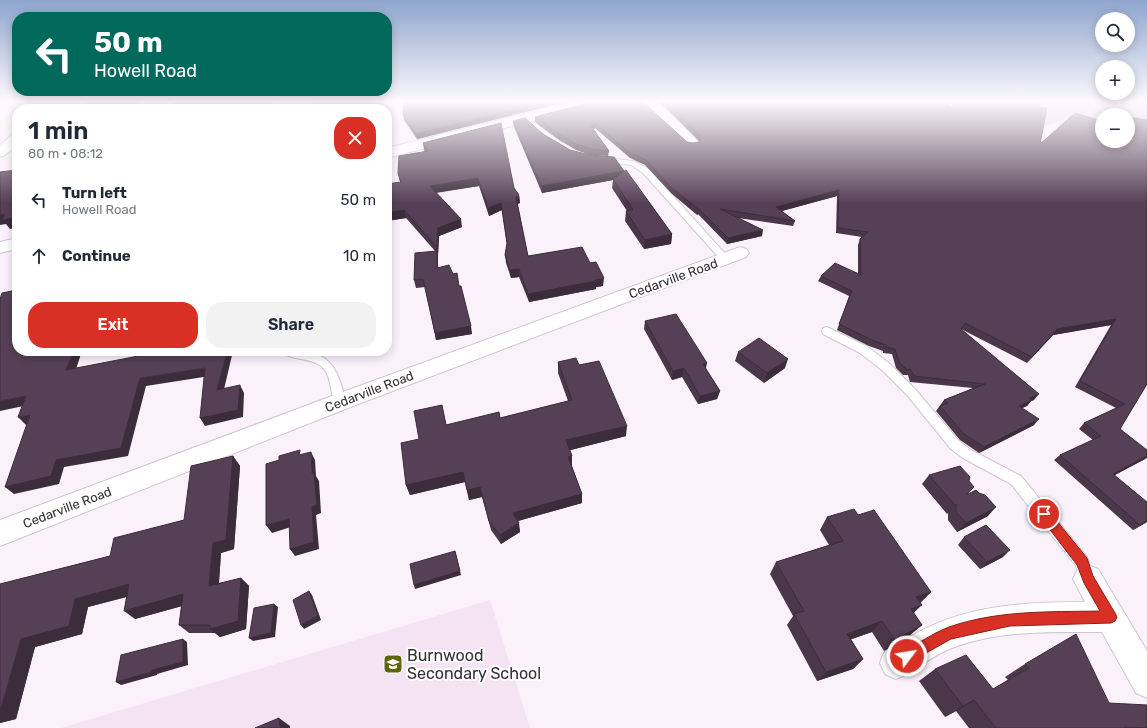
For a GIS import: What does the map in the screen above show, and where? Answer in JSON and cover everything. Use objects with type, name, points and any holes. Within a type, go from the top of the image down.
[{"type":"street","points":[[392,152],[458,135]]},
{"type":"street","points":[[684,135],[692,143]]},
{"type":"street","points":[[0,152],[12,142]]},
{"type":"street","points":[[0,248],[12,244]]},
{"type":"street","name":"Cedarville Road","points":[[0,533],[340,402],[733,256]]},
{"type":"street","points":[[1088,579],[1147,682]]},
{"type":"street","points":[[896,663],[930,643],[949,634],[1010,619],[1111,617]]},
{"type":"lane","points":[[546,135],[563,148]]},
{"type":"lane","points":[[590,158],[613,159],[633,163],[646,171],[733,256]]},
{"type":"lane","points":[[827,332],[864,350],[886,367],[911,392],[955,445],[967,454],[1016,480],[1082,562],[1088,579]]},
{"type":"lane","points":[[309,356],[318,358],[327,364],[333,375],[340,402]]},
{"type":"shaded area","name":"Burnwood Secondary School","points":[[490,600],[530,728],[61,728]]},
{"type":"building","points":[[454,135],[503,135],[514,188],[519,195],[516,197],[528,256],[582,247],[590,263],[596,262],[604,278],[595,280],[596,281],[528,294],[519,269],[510,270],[505,255],[507,243],[501,203],[488,208],[478,178],[430,186],[461,219],[438,228],[437,247],[404,210],[392,212],[392,183],[401,182],[398,173],[399,156],[428,151],[423,143]]},
{"type":"building","points":[[519,135],[545,135],[570,150],[590,155],[614,157],[624,171],[541,186]]},
{"type":"building","points":[[561,135],[597,135],[609,151],[590,149],[576,144]]},
{"type":"building","points":[[609,135],[679,135],[687,142],[693,143],[699,142],[701,137],[700,135],[1042,135],[1040,144],[1050,135],[1095,135],[1095,148],[1135,148],[1135,135],[1147,135],[1147,384],[1120,429],[1147,450],[1147,456],[1113,474],[1147,502],[1147,521],[1140,525],[1060,455],[1101,436],[1084,423],[1125,404],[1080,381],[1116,319],[1057,329],[1032,357],[965,323],[961,329],[1039,394],[1029,398],[1032,400],[1019,406],[1039,419],[984,447],[964,434],[940,406],[948,403],[944,400],[985,384],[914,376],[911,370],[906,369],[899,362],[895,349],[886,347],[886,345],[839,324],[852,291],[821,276],[835,263],[861,275],[860,239],[868,232],[838,228],[839,190],[776,207],[795,221],[720,209],[763,230],[728,238],[699,209],[672,188],[646,160],[630,153]]},
{"type":"building","points":[[626,170],[672,234],[645,240],[626,211],[633,210],[613,179]]},
{"type":"building","points":[[12,171],[12,218],[2,220],[5,214],[0,215],[0,172]]},
{"type":"building","points":[[437,251],[437,268],[449,265],[453,274],[457,273],[459,286],[461,286],[471,326],[435,333],[423,279],[414,280],[415,253]]},
{"type":"building","points":[[12,291],[12,356],[71,356],[66,370],[138,356],[226,356],[217,390],[240,385],[238,410],[200,418],[205,368],[140,378],[121,448],[56,460],[51,476],[5,487],[30,415],[18,417],[26,396],[0,401],[0,299],[2,293]]},
{"type":"building","points":[[676,314],[707,363],[703,364],[720,391],[700,396],[684,368],[673,371],[645,321]]},
{"type":"building","points":[[759,338],[788,359],[767,373],[738,352]]},
{"type":"building","points":[[576,358],[579,365],[599,361],[627,426],[566,440],[572,456],[568,457],[582,494],[513,513],[519,523],[500,535],[489,521],[480,487],[467,490],[463,472],[406,485],[401,443],[419,439],[414,411],[442,405],[446,425],[499,412],[500,418],[572,400],[558,362]]},
{"type":"building","points":[[300,450],[299,455],[311,452],[312,473],[314,473],[317,505],[312,507],[314,542],[290,549],[289,519],[266,525],[266,464],[279,460],[279,456]]},
{"type":"building","points":[[233,456],[226,540],[213,543],[209,586],[241,578],[238,621],[210,629],[210,625],[179,625],[183,594],[124,611],[129,584],[75,599],[69,626],[21,639],[0,712],[0,584],[110,556],[114,538],[184,520],[191,466]]},
{"type":"building","points":[[960,466],[970,477],[969,481],[974,487],[966,495],[976,490],[985,495],[996,507],[966,523],[956,512],[956,504],[955,505],[929,475]]},
{"type":"building","points":[[854,509],[858,515],[874,510],[931,592],[916,597],[922,605],[911,609],[922,625],[895,640],[882,621],[847,634],[863,659],[826,672],[794,614],[804,611],[776,562],[843,541],[827,517]]},
{"type":"building","points":[[986,525],[1010,550],[987,562],[964,537]]},
{"type":"building","points":[[455,551],[460,571],[414,585],[410,564]]},
{"type":"building","points":[[309,591],[318,616],[301,625],[293,600]]},
{"type":"building","points":[[274,604],[271,633],[249,638],[254,608]]},
{"type":"building","points":[[1076,634],[1109,703],[1147,705],[1147,728],[996,728],[974,700],[963,706],[935,669],[966,655],[993,689],[1029,668],[1025,664]]},
{"type":"building","points":[[183,639],[183,662],[152,670],[152,672],[116,682],[121,655]]},
{"type":"building","points":[[279,718],[280,728],[255,728]]},
{"type":"place","name":"Burnwood Secondary School","points":[[393,664]]},
{"type":"route","points":[[907,656],[949,634],[1010,619],[1111,617],[1088,579],[1082,562],[1044,514]]}]
